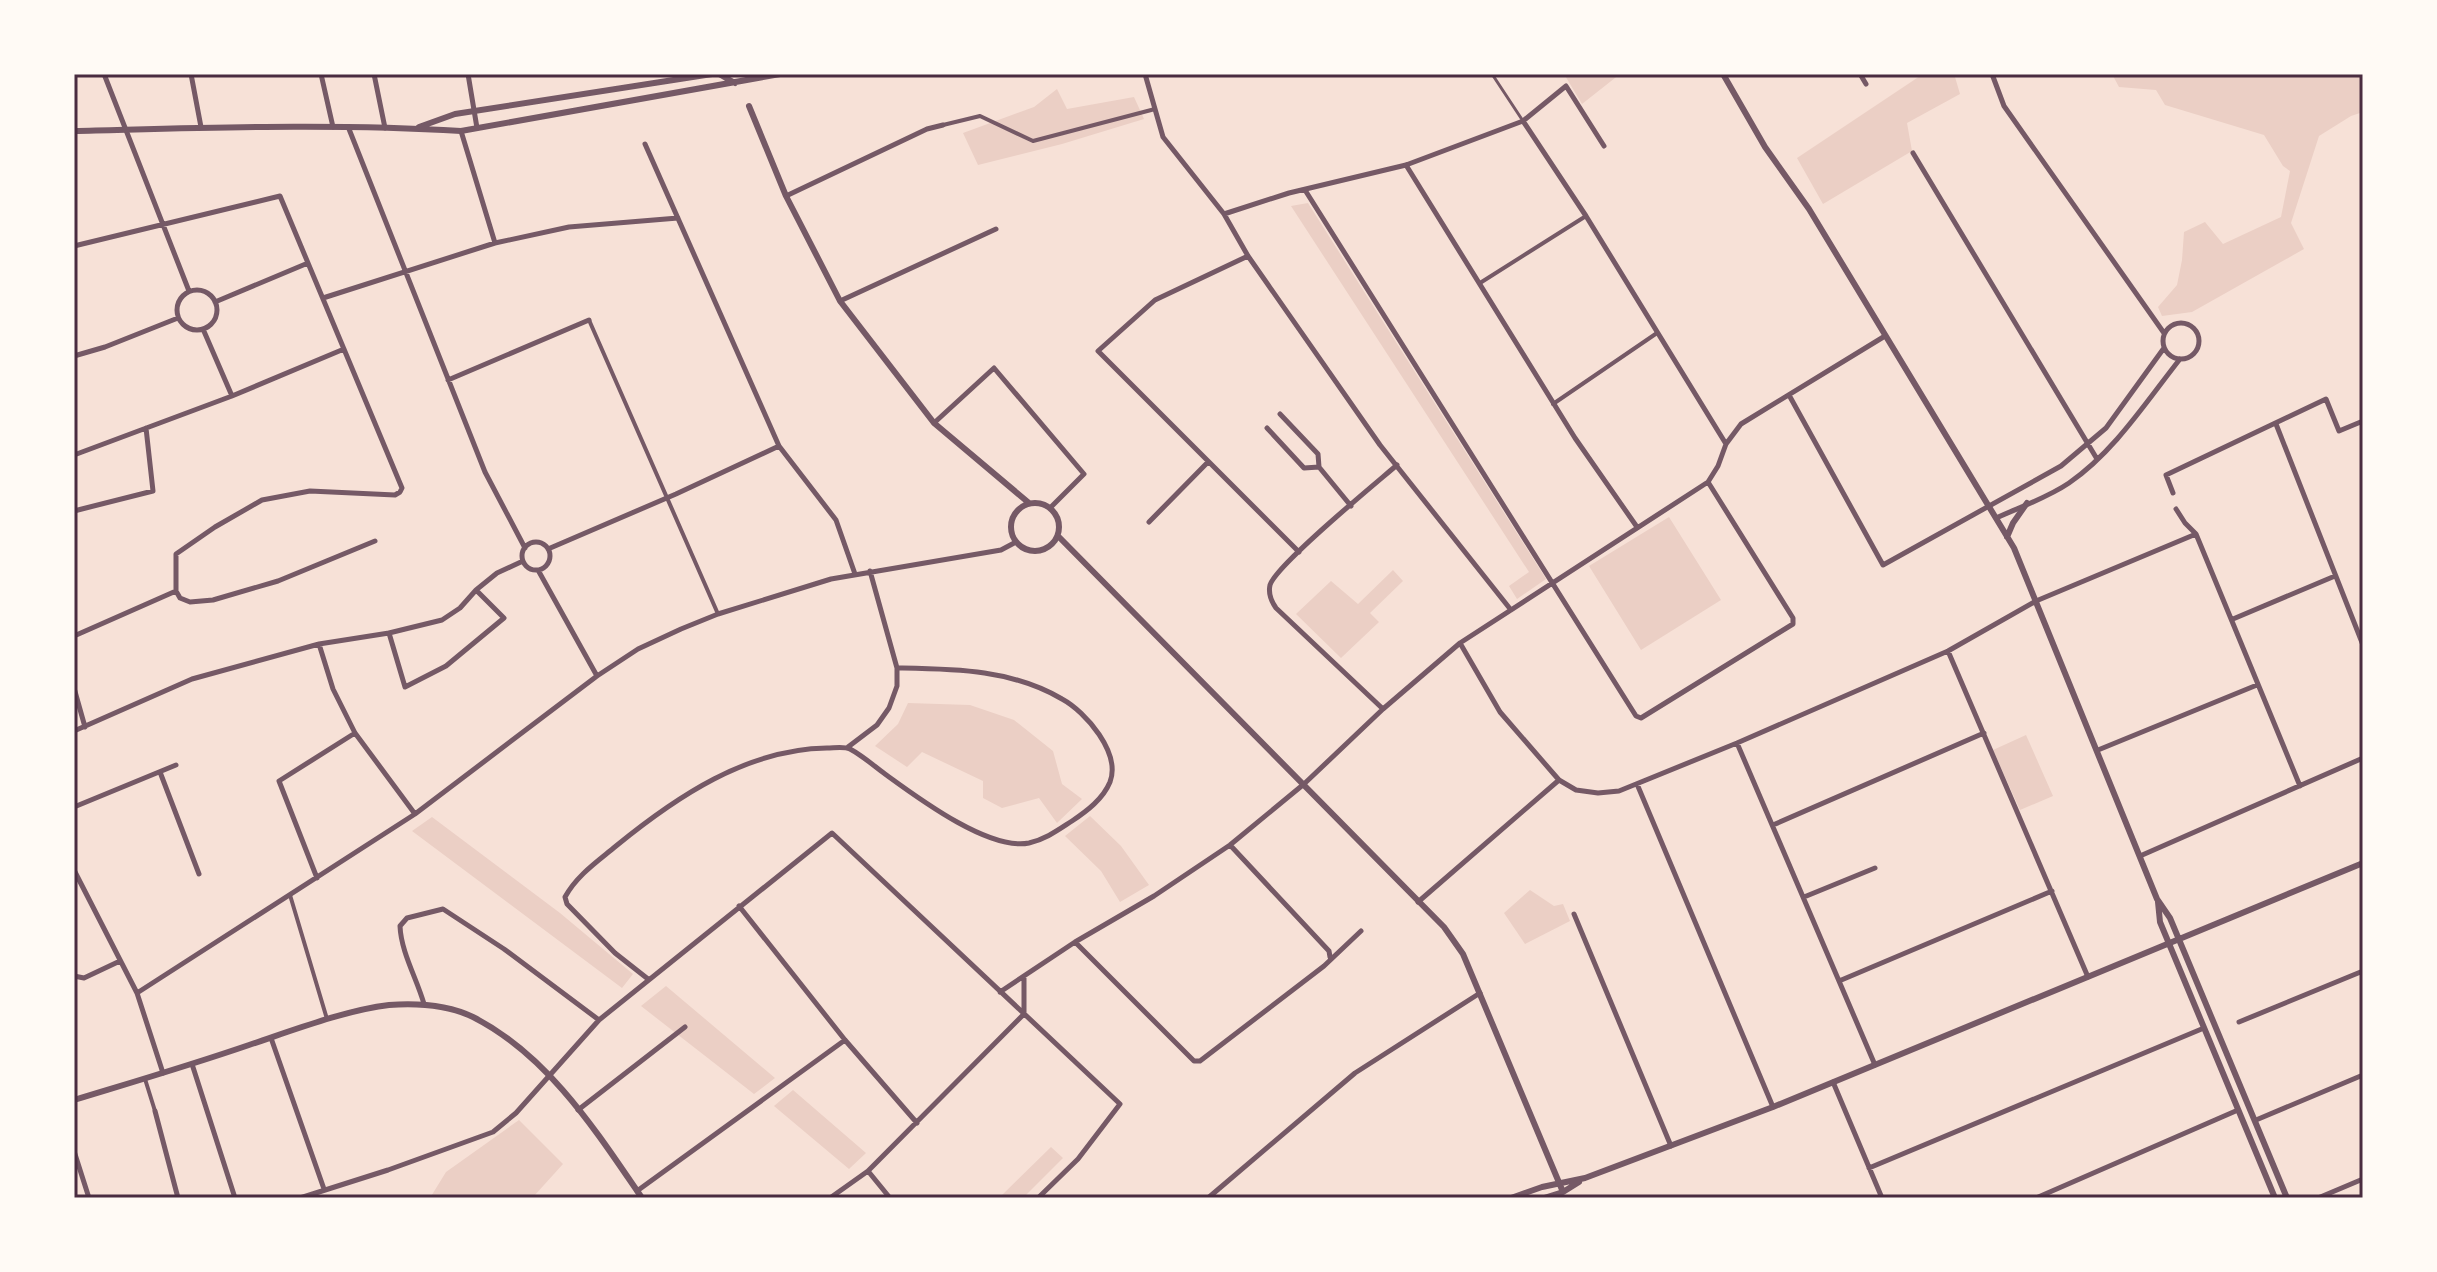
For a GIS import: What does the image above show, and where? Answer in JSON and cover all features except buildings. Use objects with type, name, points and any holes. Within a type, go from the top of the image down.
[{"type":"street","points":[[104,74],[189,291]]},
{"type":"street","points":[[191,74],[201,127]]},
{"type":"street","points":[[321,74],[333,127]]},
{"type":"street","points":[[374,74],[386,129]]},
{"type":"street","points":[[468,74],[477,129]]},
{"type":"street","points":[[416,129],[455,114],[712,74]]},
{"type":"street","points":[[719,74],[735,83]]},
{"type":"street","points":[[735,83],[738,74]]},
{"type":"street","points":[[74,131],[201,127],[461,131],[780,74]]},
{"type":"street","points":[[1145,74],[1163,137],[1224,214],[1248,256],[1397,465],[1511,610]]},
{"type":"street","points":[[1723,74],[1765,147],[1809,209],[2007,537],[2098,750],[2157,899],[2180,940],[2287,1198]]},
{"type":"street","points":[[1860,74],[1866,84]]},
{"type":"street","points":[[1789,395],[1883,565],[2061,466],[2106,428],[2164,348],[2164,333],[2004,106],[1992,74]]},
{"type":"street","points":[[1224,214],[1406,165],[1523,121],[1566,86],[1604,146]]},
{"type":"street","points":[[749,106],[786,196],[840,301],[934,423],[1029,503]]},
{"type":"street","points":[[786,196],[927,129],[980,116],[1033,141],[1155,109]]},
{"type":"street","points":[[1523,121],[1586,216],[1726,444]]},
{"type":"street","points":[[349,129],[485,472],[525,548],[523,561],[529,568],[538,570],[597,676]]},
{"type":"street","points":[[461,131],[495,243]]},
{"type":"street","points":[[645,144],[779,446],[836,520],[855,574]]},
{"type":"street","points":[[1913,153],[2097,459]]},
{"type":"street","points":[[1406,165],[1553,404],[1637,527]]},
{"type":"street","points":[[1305,190],[1636,716],[1641,718],[1793,624],[1793,618],[1708,482]]},
{"type":"street","points":[[74,246],[280,196],[402,488],[395,495],[310,491],[262,500],[176,554],[176,591],[180,598],[190,602],[213,600],[278,581],[375,541]]},
{"type":"street","points":[[1479,283],[1586,216]]},
{"type":"street","points":[[323,298],[495,243],[569,227],[678,218]]},
{"type":"street","points":[[840,301],[996,229]]},
{"type":"street","points":[[1248,256],[1155,300],[1098,351],[1299,552]]},
{"type":"street","points":[[215,302],[308,263]]},
{"type":"street","points":[[189,291],[207,293],[215,302],[214,321],[203,329],[186,327],[178,318],[177,305],[189,291]]},
{"type":"street","points":[[74,356],[178,318]]},
{"type":"street","points":[[448,380],[589,320],[718,614]]},
{"type":"street","points":[[2164,333],[2178,322],[2190,325],[2198,334],[2199,345],[2188,358],[2180,359],[2170,356],[2164,348]]},
{"type":"street","points":[[203,329],[232,396]]},
{"type":"street","points":[[1553,404],[1658,333]]},
{"type":"street","points":[[1000,992],[1230,845],[1304,784],[1383,709],[1460,643],[1708,482],[1726,444],[1741,424],[1885,336]]},
{"type":"street","points":[[74,455],[232,396],[344,349]]},
{"type":"street","points":[[1996,518],[2067,484],[2097,459],[2180,359]]},
{"type":"street","points":[[934,423],[994,368],[1084,474],[1050,508]]},
{"type":"street","points":[[2173,493],[2166,475],[2326,399],[2339,431],[2363,421]]},
{"type":"street","points":[[1280,414],[1318,454],[1319,467],[1351,506]]},
{"type":"street","points":[[2276,424],[2363,645]]},
{"type":"street","points":[[74,509],[153,491],[146,428]]},
{"type":"street","points":[[1267,428],[1304,468],[1319,467]]},
{"type":"street","points":[[548,549],[779,446]]},
{"type":"street","points":[[1149,522],[1208,462]]},
{"type":"street","points":[[1383,709],[1276,608],[1270,599],[1269,589],[1272,581],[1299,552],[1397,465]]},
{"type":"street","points":[[2007,537],[2027,503]]},
{"type":"street","points":[[1044,504],[1050,508],[1059,521],[1058,536],[1053,543],[1039,551],[1030,551],[1016,542],[1012,535],[1012,519],[1022,506],[1044,504]]},
{"type":"street","points":[[2176,509],[2196,534],[2300,786]]},
{"type":"street","points":[[1460,643],[1500,712],[1559,780],[1576,790],[1598,793],[1619,791],[1948,651],[2036,601],[2196,534]]},
{"type":"street","points":[[1058,536],[1454,940],[1480,993],[1563,1192]]},
{"type":"street","points":[[525,548],[537,542],[548,549],[549,562],[538,570]]},
{"type":"street","points":[[137,993],[415,814],[597,676],[638,649],[718,614],[831,579],[1001,550],[1016,542]]},
{"type":"street","points":[[74,731],[192,679],[319,644],[389,633],[442,620],[460,608],[497,573],[523,561]]},
{"type":"street","points":[[648,979],[615,953],[567,904],[565,897],[588,869],[642,825],[701,785],[775,755],[810,748],[848,747],[877,725],[889,708],[897,686],[897,668],[870,571]]},
{"type":"street","points":[[2233,619],[2335,576]]},
{"type":"street","points":[[389,633],[405,687],[446,666],[504,618],[476,590]]},
{"type":"street","points":[[74,636],[176,591]]},
{"type":"street","points":[[319,644],[333,689],[355,733],[415,814]]},
{"type":"street","points":[[1948,651],[2088,978]]},
{"type":"street","points":[[848,747],[975,832],[1008,844],[1028,843],[1050,836],[1092,806],[1103,794],[1113,771],[1106,748],[1097,730],[1083,714],[1062,699],[1011,677],[962,670],[897,668]]},
{"type":"street","points":[[2098,750],[2257,685]]},
{"type":"street","points":[[74,688],[85,727]]},
{"type":"street","points":[[317,878],[279,781],[355,733]]},
{"type":"street","points":[[1773,825],[1984,733]]},
{"type":"street","points":[[1737,743],[1875,1065]]},
{"type":"street","points":[[2140,856],[2363,758]]},
{"type":"street","points":[[74,807],[176,765]]},
{"type":"street","points":[[160,772],[199,874]]},
{"type":"street","points":[[1418,902],[1559,780]]},
{"type":"street","points":[[1637,784],[1773,1107]]},
{"type":"street","points":[[300,1198],[493,1132],[516,1113],[599,1020],[832,833],[1120,1104],[1078,1159],[1038,1198]]},
{"type":"street","points":[[1230,845],[1329,951],[1330,958]]},
{"type":"street","points":[[1511,1198],[1542,1187],[1585,1178],[1773,1107],[2363,863]]},
{"type":"street","points":[[1804,897],[1875,868]]},
{"type":"street","points":[[74,870],[137,993],[163,1073]]},
{"type":"street","points":[[1839,981],[2052,891]]},
{"type":"street","points":[[290,895],[327,1020]]},
{"type":"street","points":[[2157,899],[2160,922],[2275,1198]]},
{"type":"street","points":[[739,906],[845,1040],[917,1123]]},
{"type":"street","points":[[424,1004],[400,937],[400,926],[407,918],[443,909],[504,949],[599,1020]]},
{"type":"street","points":[[1574,914],[1671,1146]]},
{"type":"street","points":[[1075,942],[1194,1061],[1200,1061],[1324,966],[1361,931]]},
{"type":"street","points":[[74,976],[84,978],[120,961]]},
{"type":"street","points":[[2239,1022],[2363,971]]},
{"type":"street","points":[[830,1198],[868,1171],[1024,1014],[1024,976]]},
{"type":"street","points":[[1208,1198],[1355,1073],[1480,993]]},
{"type":"street","points":[[74,1100],[327,1020],[388,1005],[424,1004],[471,1016],[509,1039],[549,1074],[642,1198]]},
{"type":"street","points":[[578,1110],[685,1027]]},
{"type":"street","points":[[1869,1168],[2204,1028]]},
{"type":"street","points":[[271,1038],[324,1189]]},
{"type":"street","points":[[637,1191],[845,1040]]},
{"type":"street","points":[[192,1064],[235,1198]]},
{"type":"street","points":[[2256,1120],[2363,1075]]},
{"type":"street","points":[[145,1079],[178,1198]]},
{"type":"street","points":[[1833,1082],[1882,1198]]},
{"type":"street","points":[[2036,1198],[2238,1110]]},
{"type":"street","points":[[74,1151],[89,1198]]},
{"type":"street","points":[[1542,1187],[1552,1176],[1552,1167]]},
{"type":"street","points":[[868,1171],[890,1198]]},
{"type":"street","points":[[1544,1198],[1563,1192],[1585,1178]]},
{"type":"street","points":[[2318,1198],[2363,1179]]},
{"type":"lane","points":[[1492,74],[1523,121]]},
{"type":"shaded area","points":[[1564,74],[1620,74],[1582,104]]},
{"type":"shaded area","points":[[1923,74],[1957,74],[1955,77],[1960,94],[1907,123],[1912,151],[1823,204],[1797,158]]},
{"type":"shaded area","points":[[2112,74],[2363,74],[2363,112],[2319,136],[2291,223],[2304,249],[2192,312],[2162,316],[2158,307],[2177,285],[2184,232],[2205,222],[2223,244],[2281,217],[2290,171],[2283,166],[2264,135],[2165,105],[2156,90],[2119,87]]},
{"type":"shaded area","points":[[1057,89],[1067,109],[1134,97],[1144,119],[978,165],[963,133],[1034,107]]},
{"type":"shaded area","points":[[1308,203],[1546,579],[1517,599],[1509,586],[1529,572],[1291,206]]},
{"type":"shaded area","points":[[1669,517],[1721,600],[1641,650],[1589,566]]},
{"type":"shaded area","points":[[1393,570],[1403,581],[1370,613],[1379,622],[1341,658],[1296,614],[1331,581],[1358,604]]},
{"type":"shaded area","points":[[908,703],[970,705],[1014,720],[1053,751],[1062,784],[1082,799],[1057,823],[1039,798],[1002,808],[983,798],[983,781],[922,752],[907,767],[875,746],[898,724]]},
{"type":"shaded area","points":[[2026,735],[2053,796],[2020,810],[1993,750]]},
{"type":"shaded area","points":[[1090,816],[1121,846],[1149,885],[1120,902],[1101,871],[1065,836]]},
{"type":"shaded area","points":[[432,817],[560,913],[633,974],[622,988],[412,831]]},
{"type":"shaded area","points":[[1530,890],[1554,906],[1563,904],[1570,921],[1525,944],[1504,913]]},
{"type":"shaded area","points":[[666,986],[775,1078],[754,1094],[641,1006]]},
{"type":"shaded area","points":[[793,1090],[866,1153],[849,1169],[774,1106]]},
{"type":"shaded area","points":[[519,1120],[563,1164],[534,1196],[430,1198],[446,1172]]},
{"type":"shaded area","points":[[1051,1147],[1063,1158],[1023,1198],[999,1198]]}]
